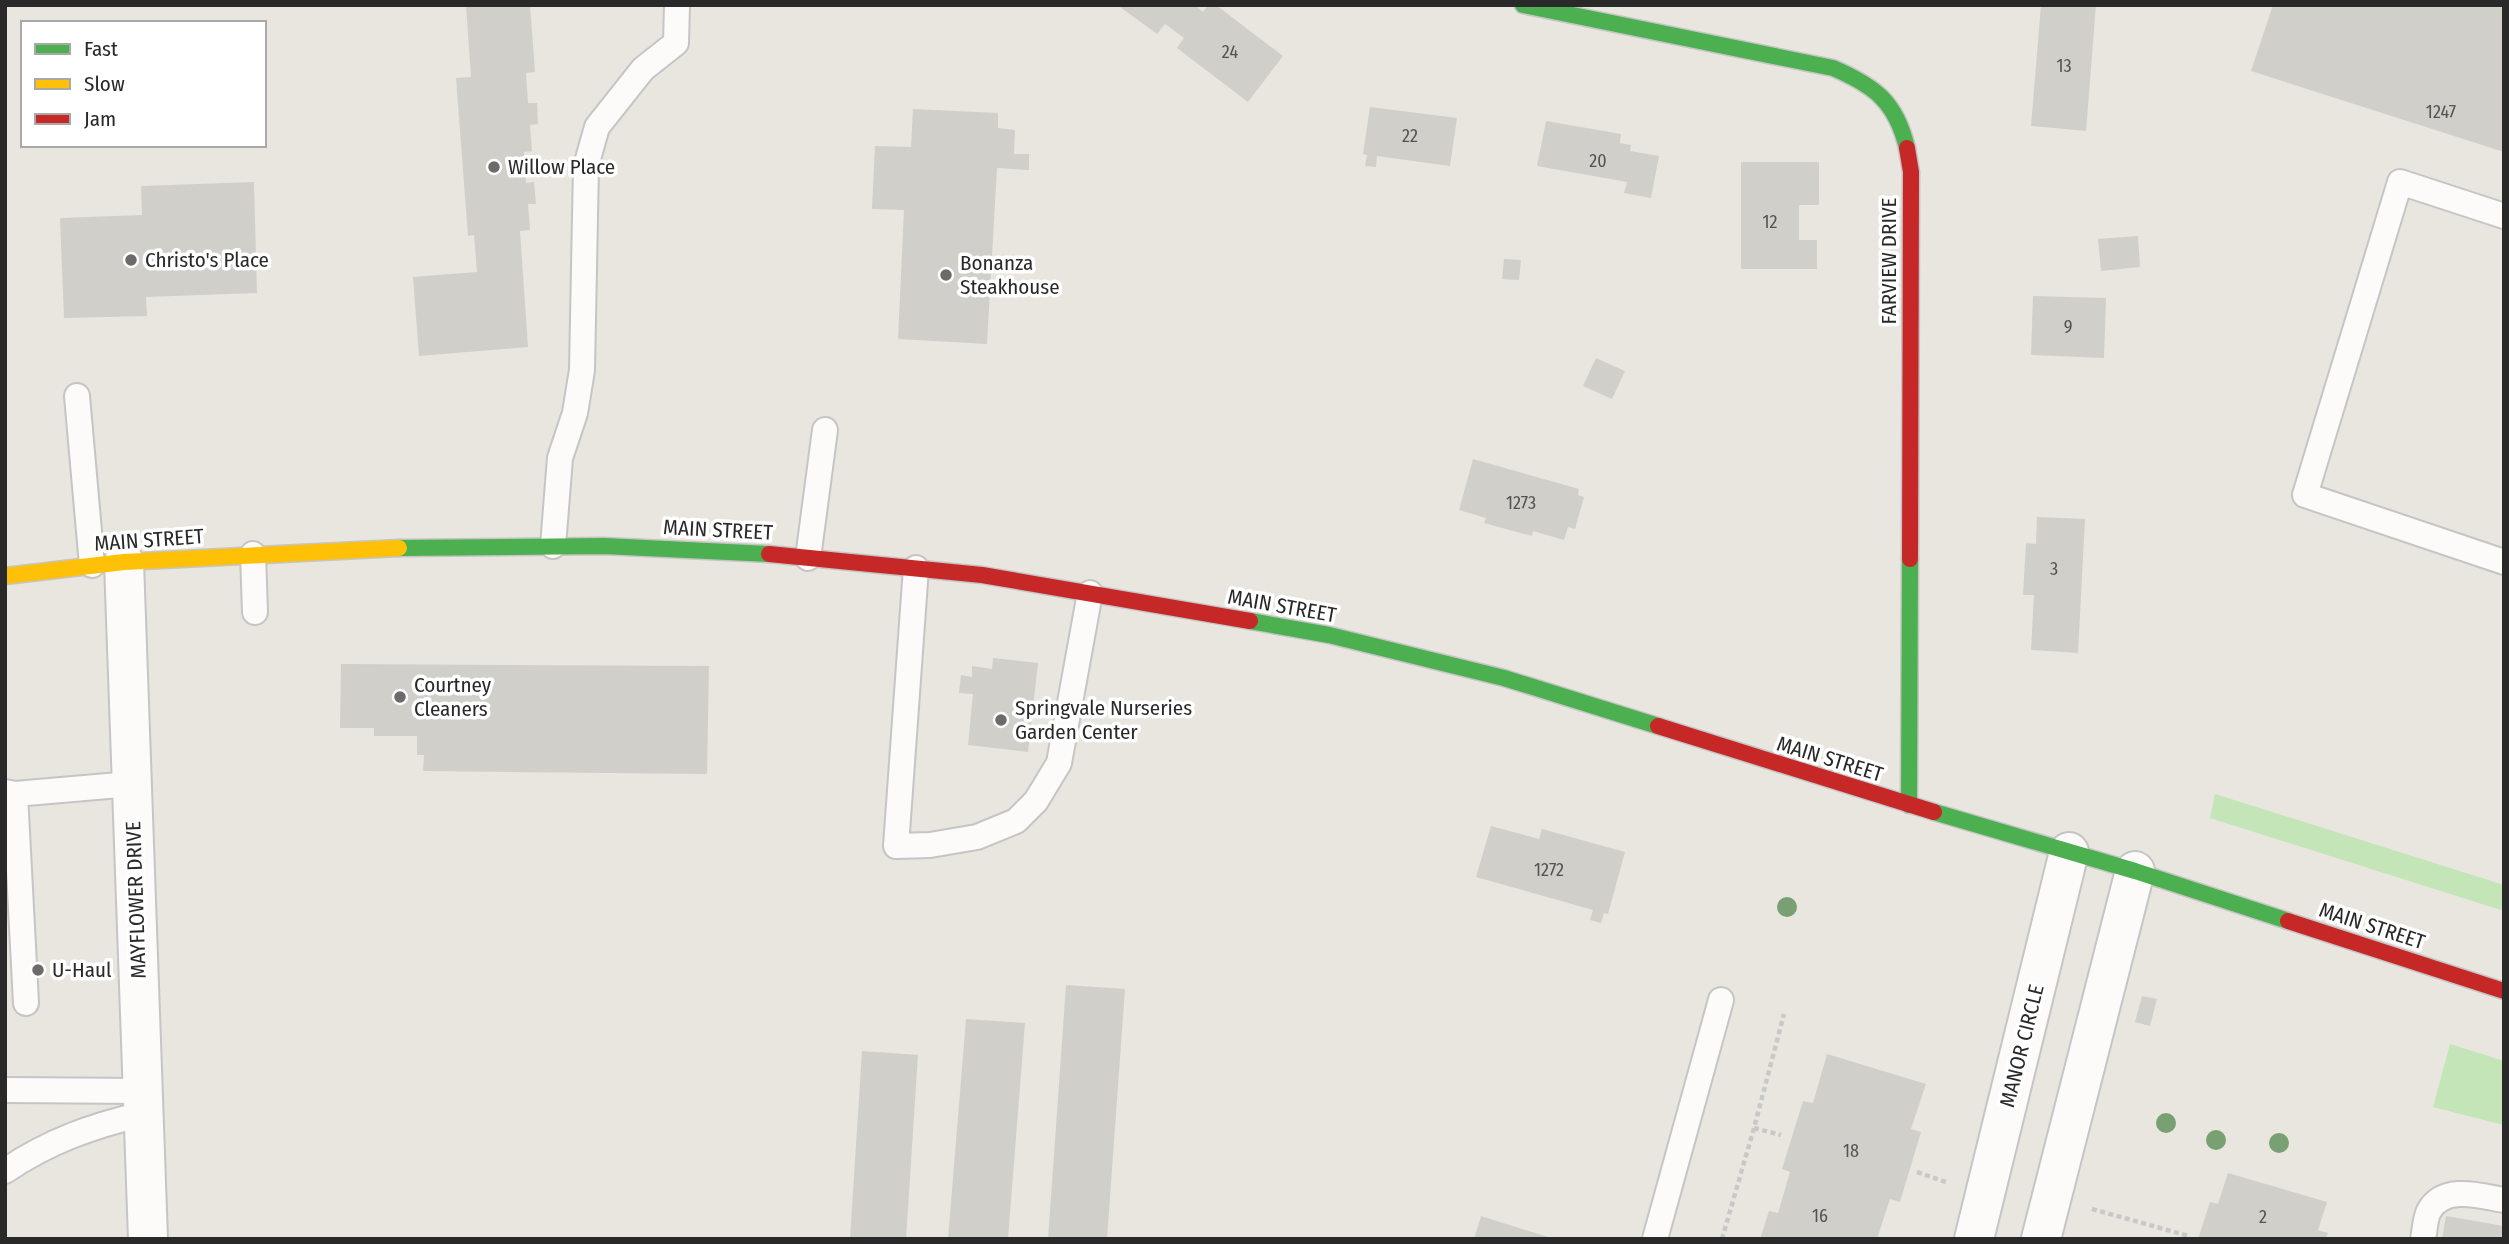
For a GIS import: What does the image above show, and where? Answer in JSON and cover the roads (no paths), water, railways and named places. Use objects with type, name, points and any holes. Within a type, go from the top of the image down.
[{"type":"main road","name":"FARVIEW DRIVE","points":[[1523,5],[1833,68],[1869,85],[1894,111],[1902,125],[1911,172],[1909,805]]},
{"type":"main road","name":"MAIN STREET","points":[[5,576],[108,564],[438,546],[631,547],[771,554],[982,575],[1329,635],[1504,678],[1909,805],[2135,872],[2504,990]]},
{"type":"street","name":"MAYFLOWER DRIVE","points":[[108,564],[131,784],[148,1239]]},
{"type":"street","name":"MANOR CIRCLE","points":[[1974,1239],[2070,852]]},
{"type":"street","points":[[2041,1239],[2135,872]]},
{"type":"lane","points":[[553,546],[560,458],[575,413],[582,370],[586,166],[597,127],[643,69],[676,43],[677,5]]},
{"type":"lane","points":[[2504,216],[2400,183],[2305,495],[2504,562]]},
{"type":"lane","points":[[77,396],[108,564]]},
{"type":"lane","points":[[808,558],[825,430]]},
{"type":"lane","points":[[253,554],[255,612]]},
{"type":"lane","points":[[916,568],[896,846],[930,845],[977,837],[1016,821],[1036,801],[1059,763],[1090,593]]},
{"type":"lane","points":[[26,1003],[10,793],[131,784]]},
{"type":"lane","points":[[1655,1239],[1721,1000]]},
{"type":"lane","points":[[5,1090],[143,1102]]},
{"type":"lane","points":[[5,1171],[33,1152],[143,1102]]},
{"type":"lane","points":[[2423,1239],[2429,1211],[2450,1195],[2469,1194],[2504,1200]]},
{"type":"place","name":"Willow Place","points":[[494,167]]},
{"type":"place","name":"Christo's Place","points":[[131,260]]},
{"type":"place","name":"Bonanza Steakhouse","points":[[946,275]]},
{"type":"place","name":"Courtney Cleaners","points":[[400,697]]},
{"type":"place","name":"Springvale Nurseries Garden Center","points":[[1001,720]]},
{"type":"place","name":"U-Haul","points":[[38,970]]}]
